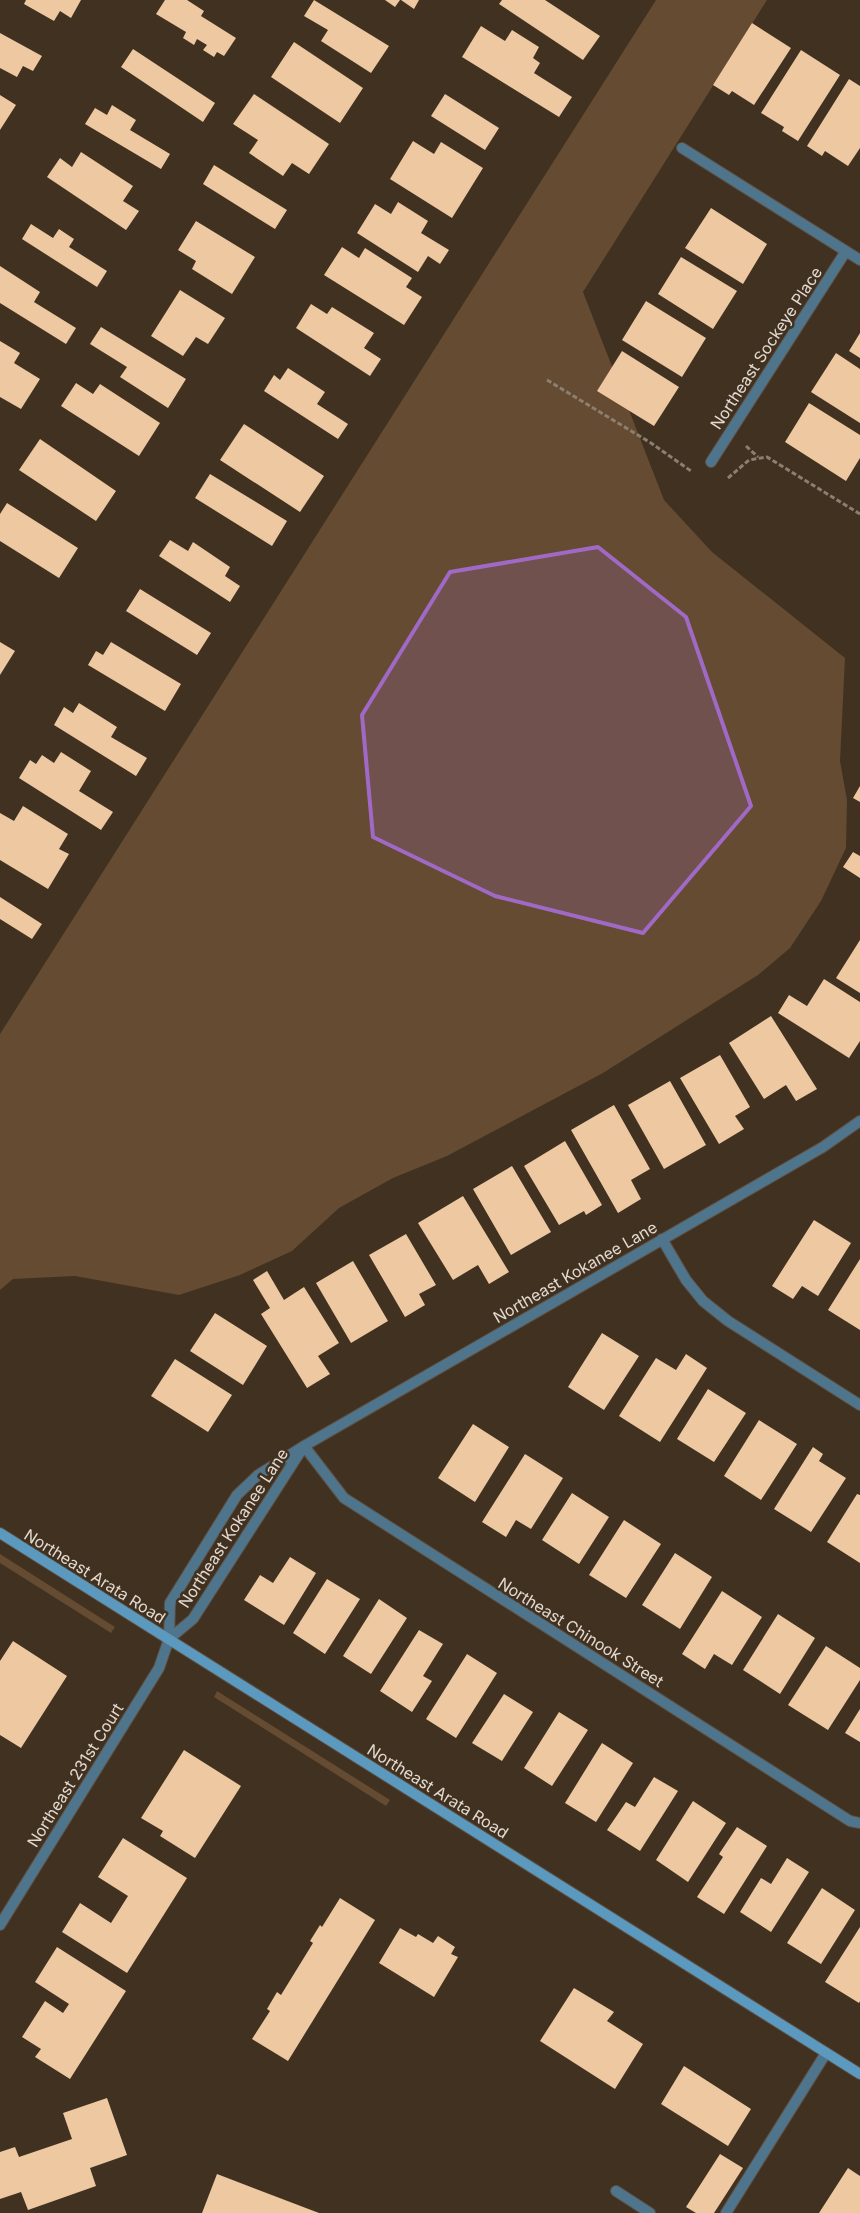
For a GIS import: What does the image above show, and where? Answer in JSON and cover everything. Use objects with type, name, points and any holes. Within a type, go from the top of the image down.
[{"type":"street","points":[[682,148],[860,260]]},
{"type":"street","name":"Northeast Sockeye Place","points":[[711,462],[846,251]]},
{"type":"street","name":"Northeast Kokanee Lane","points":[[168,1639],[170,1603],[237,1494],[258,1475],[304,1446],[823,1147],[860,1121]]},
{"type":"street","points":[[662,1239],[686,1280],[703,1301],[728,1321],[860,1405]]},
{"type":"street","name":"Northeast Kokanee Lane","points":[[168,1639],[194,1619],[304,1446]]},
{"type":"street","name":"Northeast Chinook Street","points":[[304,1446],[344,1498],[842,1815],[860,1823]]},
{"type":"street","name":"Northeast Arata Road","points":[[0,1534],[860,2074]]},
{"type":"street","name":"Northeast 231st Court","points":[[0,1925],[159,1668],[168,1639]]},
{"type":"street","points":[[726,2213],[826,2053]]},
{"type":"street","points":[[616,2191],[650,2213]]},
{"type":"highlighted area","points":[[598,547],[686,617],[751,806],[643,933],[495,896],[373,837],[362,715],[450,572]]},
{"type":"shaded area","points":[[656,0],[767,0],[583,292],[664,500],[712,552],[845,658],[840,761],[847,800],[846,848],[821,901],[790,948],[758,975],[603,1073],[447,1156],[393,1178],[339,1208],[292,1251],[240,1275],[179,1295],[75,1276],[13,1279],[0,1290],[0,1034]]},
{"type":"shaded area","points":[[0,1554],[115,1627],[111,1633],[0,1563]]},
{"type":"shaded area","points":[[217,1691],[390,1800],[386,1806],[214,1697]]},
{"type":"building","points":[[26,0],[81,0],[71,18],[60,11],[54,21],[24,4]]},
{"type":"building","points":[[165,0],[187,0],[204,11],[201,16],[236,38],[224,56],[217,52],[214,57],[203,50],[207,45],[197,39],[194,45],[183,38],[186,32],[156,14]]},
{"type":"building","points":[[314,0],[389,46],[371,73],[321,41],[328,30],[304,16]]},
{"type":"building","points":[[385,0],[400,0],[395,7]]},
{"type":"building","points":[[401,0],[419,0],[414,9]]},
{"type":"building","points":[[502,0],[545,0],[600,36],[583,60],[499,4]]},
{"type":"building","points":[[752,23],[791,48],[754,105],[732,91],[729,95],[713,85]]},
{"type":"building","points":[[481,26],[505,41],[512,30],[539,47],[533,58],[540,63],[534,73],[572,97],[559,117],[462,57]]},
{"type":"building","points":[[0,33],[42,56],[33,71],[23,66],[17,77],[0,68]]},
{"type":"building","points":[[294,42],[363,88],[340,123],[271,77]]},
{"type":"building","points":[[133,49],[215,103],[203,122],[121,67]]},
{"type":"building","points":[[801,50],[840,75],[798,141],[782,131],[784,127],[761,113]]},
{"type":"building","points":[[849,79],[860,86],[860,148],[848,166],[825,151],[822,156],[807,146]]},
{"type":"building","points":[[254,94],[329,144],[309,174],[292,163],[283,176],[249,153],[258,140],[233,124]]},
{"type":"building","points":[[445,94],[499,128],[485,150],[431,116]]},
{"type":"building","points":[[0,95],[16,105],[0,130]]},
{"type":"building","points":[[112,105],[136,120],[130,130],[170,154],[161,169],[85,124],[95,108],[107,115]]},
{"type":"building","points":[[413,141],[434,154],[441,142],[483,168],[452,218],[390,179]]},
{"type":"building","points":[[81,152],[133,186],[123,201],[139,211],[126,230],[47,177],[60,158],[72,167]]},
{"type":"building","points":[[214,165],[287,210],[275,229],[203,184]]},
{"type":"building","points":[[398,202],[428,221],[421,233],[449,250],[440,264],[428,256],[418,272],[357,233],[375,204],[391,214]]},
{"type":"building","points":[[711,208],[767,244],[743,284],[685,248]]},
{"type":"building","points":[[196,221],[255,257],[232,294],[192,269],[196,261],[178,250]]},
{"type":"building","points":[[31,224],[53,238],[59,229],[74,239],[69,247],[107,271],[97,287],[22,239]]},
{"type":"building","points":[[342,247],[359,258],[365,248],[412,278],[406,287],[422,297],[404,325],[324,275]]},
{"type":"building","points":[[681,257],[737,291],[713,329],[658,294]]},
{"type":"building","points":[[0,266],[40,292],[34,302],[76,328],[66,344],[0,303]]},
{"type":"building","points":[[180,290],[225,318],[208,344],[196,337],[183,356],[151,336]]},
{"type":"building","points":[[646,301],[706,338],[682,377],[622,340]]},
{"type":"building","points":[[311,304],[327,314],[332,307],[374,333],[364,348],[381,359],[370,376],[296,328]]},
{"type":"building","points":[[101,327],[186,379],[168,408],[120,377],[127,367],[90,344]]},
{"type":"building","points":[[860,333],[860,358],[849,351]]},
{"type":"building","points":[[0,341],[20,353],[14,363],[40,379],[21,409],[0,397]]},
{"type":"building","points":[[622,351],[679,387],[654,426],[597,391]]},
{"type":"building","points":[[836,353],[860,369],[860,423],[811,392]]},
{"type":"building","points":[[288,368],[325,392],[317,404],[348,424],[338,439],[264,391],[274,375],[280,380]]},
{"type":"building","points":[[76,383],[93,394],[100,384],[160,423],[139,456],[61,406]]},
{"type":"building","points":[[809,403],[860,435],[860,458],[846,481],[785,442]]},
{"type":"building","points":[[244,424],[324,476],[300,512],[220,460]]},
{"type":"building","points":[[40,439],[116,491],[96,521],[19,470]]},
{"type":"building","points":[[210,474],[287,521],[272,546],[195,498]]},
{"type":"building","points":[[7,503],[78,548],[59,578],[0,541],[0,514]]},
{"type":"building","points":[[170,540],[188,551],[193,542],[230,567],[225,576],[240,586],[230,602],[159,556]]},
{"type":"building","points":[[140,589],[211,633],[197,655],[126,611]]},
{"type":"building","points":[[0,642],[15,651],[0,675]]},
{"type":"building","points":[[111,642],[181,684],[165,711],[88,665],[96,651],[103,655]]},
{"type":"building","points":[[79,703],[117,727],[111,737],[147,758],[136,776],[54,725],[64,707],[73,713]]},
{"type":"building","points":[[61,752],[91,771],[79,791],[113,812],[101,830],[19,778],[30,760],[36,764],[42,755],[54,763]]},
{"type":"building","points":[[860,786],[860,802],[853,798]]},
{"type":"building","points":[[23,806],[68,834],[59,849],[69,854],[48,889],[0,860],[0,813],[14,821]]},
{"type":"building","points":[[853,852],[860,856],[860,878],[843,867]]},
{"type":"building","points":[[0,897],[42,924],[32,939],[0,919]]},
{"type":"building","points":[[860,940],[860,993],[836,978]]},
{"type":"building","points":[[824,979],[860,1002],[860,1041],[849,1058],[778,1013],[789,995],[807,1006]]},
{"type":"building","points":[[771,1016],[817,1089],[796,1101],[786,1085],[764,1099],[729,1043]]},
{"type":"building","points":[[720,1055],[750,1107],[735,1116],[744,1129],[719,1144],[680,1078]]},
{"type":"building","points":[[670,1081],[706,1145],[664,1169],[628,1105]]},
{"type":"building","points":[[614,1105],[650,1169],[631,1180],[641,1199],[618,1213],[571,1130]]},
{"type":"building","points":[[565,1141],[602,1205],[586,1215],[584,1211],[559,1225],[524,1166]]},
{"type":"building","points":[[512,1166],[551,1232],[511,1255],[473,1189]]},
{"type":"building","points":[[463,1196],[509,1272],[489,1284],[478,1265],[453,1280],[418,1223]]},
{"type":"building","points":[[814,1220],[851,1243],[818,1296],[802,1286],[793,1299],[772,1286]]},
{"type":"building","points":[[406,1234],[436,1285],[419,1294],[425,1305],[405,1317],[369,1255]]},
{"type":"building","points":[[860,1259],[860,1330],[828,1310]]},
{"type":"building","points":[[353,1261],[388,1321],[351,1343],[316,1283]]},
{"type":"building","points":[[267,1271],[284,1300],[304,1287],[339,1343],[318,1356],[330,1374],[307,1388],[261,1314],[270,1308],[253,1280]]},
{"type":"building","points":[[215,1313],[267,1346],[243,1385],[190,1351]]},
{"type":"building","points":[[602,1333],[639,1356],[604,1410],[568,1387]]},
{"type":"building","points":[[686,1354],[707,1368],[660,1442],[619,1416],[656,1358],[676,1370]]},
{"type":"building","points":[[175,1359],[232,1395],[208,1432],[151,1396]]},
{"type":"building","points":[[708,1389],[746,1413],[714,1462],[677,1439]]},
{"type":"building","points":[[759,1420],[797,1444],[761,1500],[724,1476]]},
{"type":"building","points":[[473,1424],[509,1447],[475,1502],[438,1478]]},
{"type":"building","points":[[813,1447],[823,1454],[819,1461],[846,1478],[811,1532],[774,1509]]},
{"type":"building","points":[[525,1454],[563,1478],[531,1529],[516,1520],[506,1537],[482,1522]]},
{"type":"building","points":[[572,1493],[609,1517],[579,1564],[542,1540]]},
{"type":"building","points":[[857,1494],[860,1495],[860,1563],[827,1542]]},
{"type":"building","points":[[624,1520],[661,1544],[626,1598],[589,1575]]},
{"type":"building","points":[[675,1553],[712,1577],[680,1629],[642,1605]]},
{"type":"building","points":[[290,1557],[316,1573],[284,1625],[244,1600],[260,1575],[273,1583]]},
{"type":"building","points":[[327,1579],[360,1599],[325,1654],[293,1633]]},
{"type":"building","points":[[722,1591],[762,1617],[732,1665],[714,1654],[705,1669],[682,1654]]},
{"type":"building","points":[[379,1599],[407,1618],[371,1674],[343,1656]]},
{"type":"building","points":[[778,1614],[815,1638],[780,1694],[743,1670]]},
{"type":"building","points":[[419,1630],[443,1644],[423,1676],[432,1681],[412,1712],[380,1691]]},
{"type":"building","points":[[13,1641],[67,1676],[21,1748],[0,1735],[0,1661]]},
{"type":"building","points":[[826,1646],[860,1668],[860,1680],[828,1730],[788,1705]]},
{"type":"building","points":[[467,1654],[497,1673],[456,1738],[426,1719]]},
{"type":"building","points":[[504,1694],[533,1712],[502,1761],[472,1743]]},
{"type":"building","points":[[860,1709],[860,1742],[845,1733]]},
{"type":"building","points":[[559,1712],[588,1730],[552,1786],[524,1768]]},
{"type":"building","points":[[602,1743],[633,1763],[596,1822],[565,1803]]},
{"type":"building","points":[[184,1750],[241,1786],[195,1858],[160,1836],[163,1831],[141,1818]]},
{"type":"building","points":[[654,1777],[678,1791],[640,1851],[607,1830],[626,1802],[635,1807]]},
{"type":"building","points":[[693,1801],[726,1823],[688,1882],[656,1860]]},
{"type":"building","points":[[737,1827],[767,1846],[724,1914],[697,1897],[723,1857],[719,1854]]},
{"type":"building","points":[[123,1838],[187,1878],[127,1973],[62,1932],[80,1903],[111,1923],[128,1896],[98,1877]]},
{"type":"building","points":[[787,1858],[809,1872],[771,1932],[740,1912],[761,1878],[771,1884]]},
{"type":"building","points":[[822,1888],[855,1910],[821,1964],[787,1943]]},
{"type":"building","points":[[340,1898],[375,1920],[288,2061],[252,2039],[270,2011],[267,2009],[277,1992],[281,1995],[313,1943],[310,1941],[320,1925],[322,1927]]},
{"type":"building","points":[[860,1927],[860,2001],[859,2003],[825,1982]]},
{"type":"building","points":[[400,1928],[416,1937],[418,1934],[433,1943],[438,1936],[455,1947],[451,1954],[458,1957],[434,1997],[379,1963]]},
{"type":"building","points":[[57,1947],[126,1991],[70,2079],[35,2057],[41,2049],[22,2037],[45,2001],[63,2013],[69,2004],[35,1982]]},
{"type":"building","points":[[574,1988],[614,2012],[607,2021],[643,2044],[615,2089],[540,2041]]},
{"type":"building","points":[[684,2066],[751,2109],[728,2146],[661,2104]]},
{"type":"building","points":[[107,2098],[127,2155],[90,2168],[96,2186],[28,2210],[21,2192],[0,2199],[0,2152],[15,2147],[19,2157],[72,2139],[63,2113]]},
{"type":"building","points":[[720,2154],[743,2168],[714,2213],[696,2213],[686,2207]]},
{"type":"building","points":[[848,2168],[860,2176],[860,2213],[819,2213]]},
{"type":"building","points":[[217,2174],[319,2213],[202,2213]]}]
